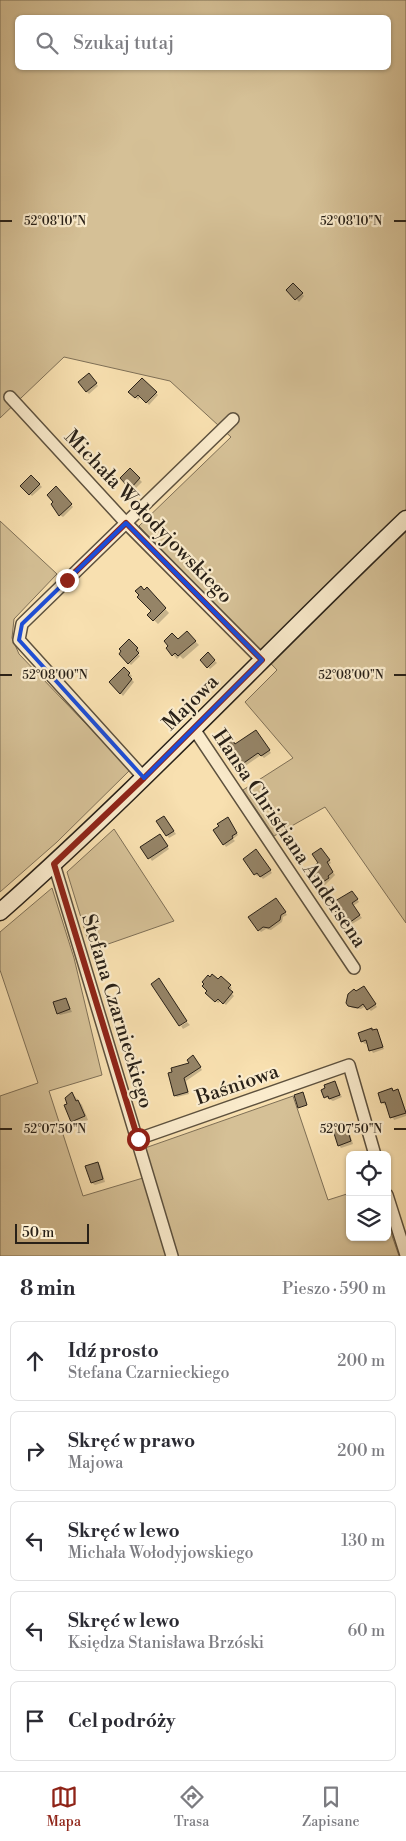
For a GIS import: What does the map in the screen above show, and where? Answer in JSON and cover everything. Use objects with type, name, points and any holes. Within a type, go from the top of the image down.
[{"type":"street","name":"Michała Wołodyjowskiego","points":[[10,397],[126,523],[262,660]]},
{"type":"street","points":[[144,778],[19,640],[22,624],[233,419]]},
{"type":"street","name":"Majowa","points":[[0,912],[54,864],[144,778],[406,520]]},
{"type":"street","name":"Hansa Christiana Andersena","points":[[194,729],[354,968]]},
{"type":"street","name":"Stefana Czarnieckiego","points":[[54,864],[172,1256]]},
{"type":"street","name":"Baśniowa","points":[[138,1139],[348,1065],[374,1151]]},
{"type":"street","points":[[387,1196],[403,1240],[406,1255]]},
{"type":"highlighted area","points":[[126,523],[262,660],[144,778],[19,640],[22,624]]},
{"type":"shaded area","points":[[0,0],[406,0],[406,923],[325,807],[274,836],[243,790],[293,758],[245,702],[277,670],[139,526],[231,437],[170,381],[64,357],[0,418]]},
{"type":"shaded area","points":[[0,521],[57,574],[14,619],[12,638],[19,654],[130,770],[57,842],[0,892]]},
{"type":"shaded area","points":[[114,829],[174,921],[91,950],[67,872]]},
{"type":"shaded area","points":[[52,888],[74,958],[102,1075],[49,1091],[83,1196],[153,1175],[145,1148],[293,1096],[328,1200],[346,1194],[346,1241],[391,1241],[391,1233],[399,1256],[0,1256],[0,1096],[38,1083],[0,970],[0,932]]},
{"type":"building","points":[[293,283],[303,293],[295,300],[286,290]]},
{"type":"building","points":[[89,373],[97,383],[86,392],[78,382]]},
{"type":"building","points":[[142,378],[157,392],[146,403],[138,395],[135,398],[128,392]]},
{"type":"building","points":[[130,468],[140,478],[130,489],[120,478]]},
{"type":"building","points":[[31,475],[40,484],[29,495],[20,486]]},
{"type":"building","points":[[56,486],[72,504],[59,516],[51,504],[53,502],[47,495]]},
{"type":"building","points":[[141,586],[144,590],[147,587],[166,608],[153,621],[147,615],[151,611],[137,597],[139,595],[135,591]]},
{"type":"building","points":[[187,631],[196,641],[178,656],[175,653],[172,656],[166,648],[168,646],[164,641],[172,633],[178,639]]},
{"type":"building","points":[[129,639],[138,648],[136,650],[139,653],[128,664],[119,654],[121,651],[119,649]]},
{"type":"building","points":[[208,652],[215,660],[207,668],[200,660]]},
{"type":"building","points":[[124,667],[130,673],[128,675],[132,679],[120,694],[109,682]]},
{"type":"building","points":[[256,730],[270,750],[261,756],[258,753],[238,767],[222,742],[230,736],[235,744]]},
{"type":"building","points":[[164,816],[174,831],[166,836],[156,821]]},
{"type":"building","points":[[228,817],[237,833],[223,845],[213,830],[219,826],[217,824]]},
{"type":"building","points":[[160,834],[168,846],[148,859],[140,847]]},
{"type":"building","points":[[321,848],[330,860],[327,862],[333,872],[328,876],[329,878],[320,884],[310,869],[318,863],[312,854]]},
{"type":"building","points":[[256,849],[271,870],[260,877],[257,873],[254,875],[243,859]]},
{"type":"building","points":[[352,891],[358,899],[352,903],[360,915],[349,923],[340,910],[336,912],[330,904]]},
{"type":"building","points":[[276,898],[286,912],[281,915],[280,920],[269,928],[263,927],[258,931],[248,917]]},
{"type":"building","points":[[212,974],[218,979],[221,976],[231,985],[228,988],[233,992],[223,1004],[218,999],[215,1002],[205,993],[207,991],[202,986],[204,984],[202,982],[208,975],[210,977]]},
{"type":"building","points":[[159,978],[187,1021],[179,1026],[151,984]]},
{"type":"building","points":[[364,986],[376,1004],[367,1010],[363,1004],[358,1008],[348,1006],[346,1003],[348,994],[354,989],[356,991]]},
{"type":"building","points":[[66,998],[70,1009],[57,1014],[53,1002]]},
{"type":"building","points":[[372,1028],[372,1030],[377,1029],[383,1047],[369,1051],[366,1040],[361,1042],[358,1033]]},
{"type":"building","points":[[193,1055],[201,1067],[184,1078],[188,1092],[174,1096],[168,1073],[172,1072],[171,1068],[189,1063],[187,1060]]},
{"type":"building","points":[[335,1081],[340,1095],[329,1099],[328,1096],[324,1098],[321,1090],[325,1088],[324,1085]]},
{"type":"building","points":[[392,1088],[393,1091],[398,1089],[406,1113],[390,1118],[385,1102],[381,1103],[378,1093]]},
{"type":"building","points":[[72,1092],[85,1116],[71,1122],[64,1105],[67,1104],[65,1098]]},
{"type":"building","points":[[303,1092],[307,1105],[298,1108],[294,1095]]},
{"type":"building","points":[[344,1124],[351,1141],[338,1146],[332,1127]]},
{"type":"building","points":[[98,1162],[103,1179],[91,1183],[85,1166]]},
{"type":"route","points":[[67,580],[126,523],[262,660],[144,778],[54,864],[138,1139]]}]
